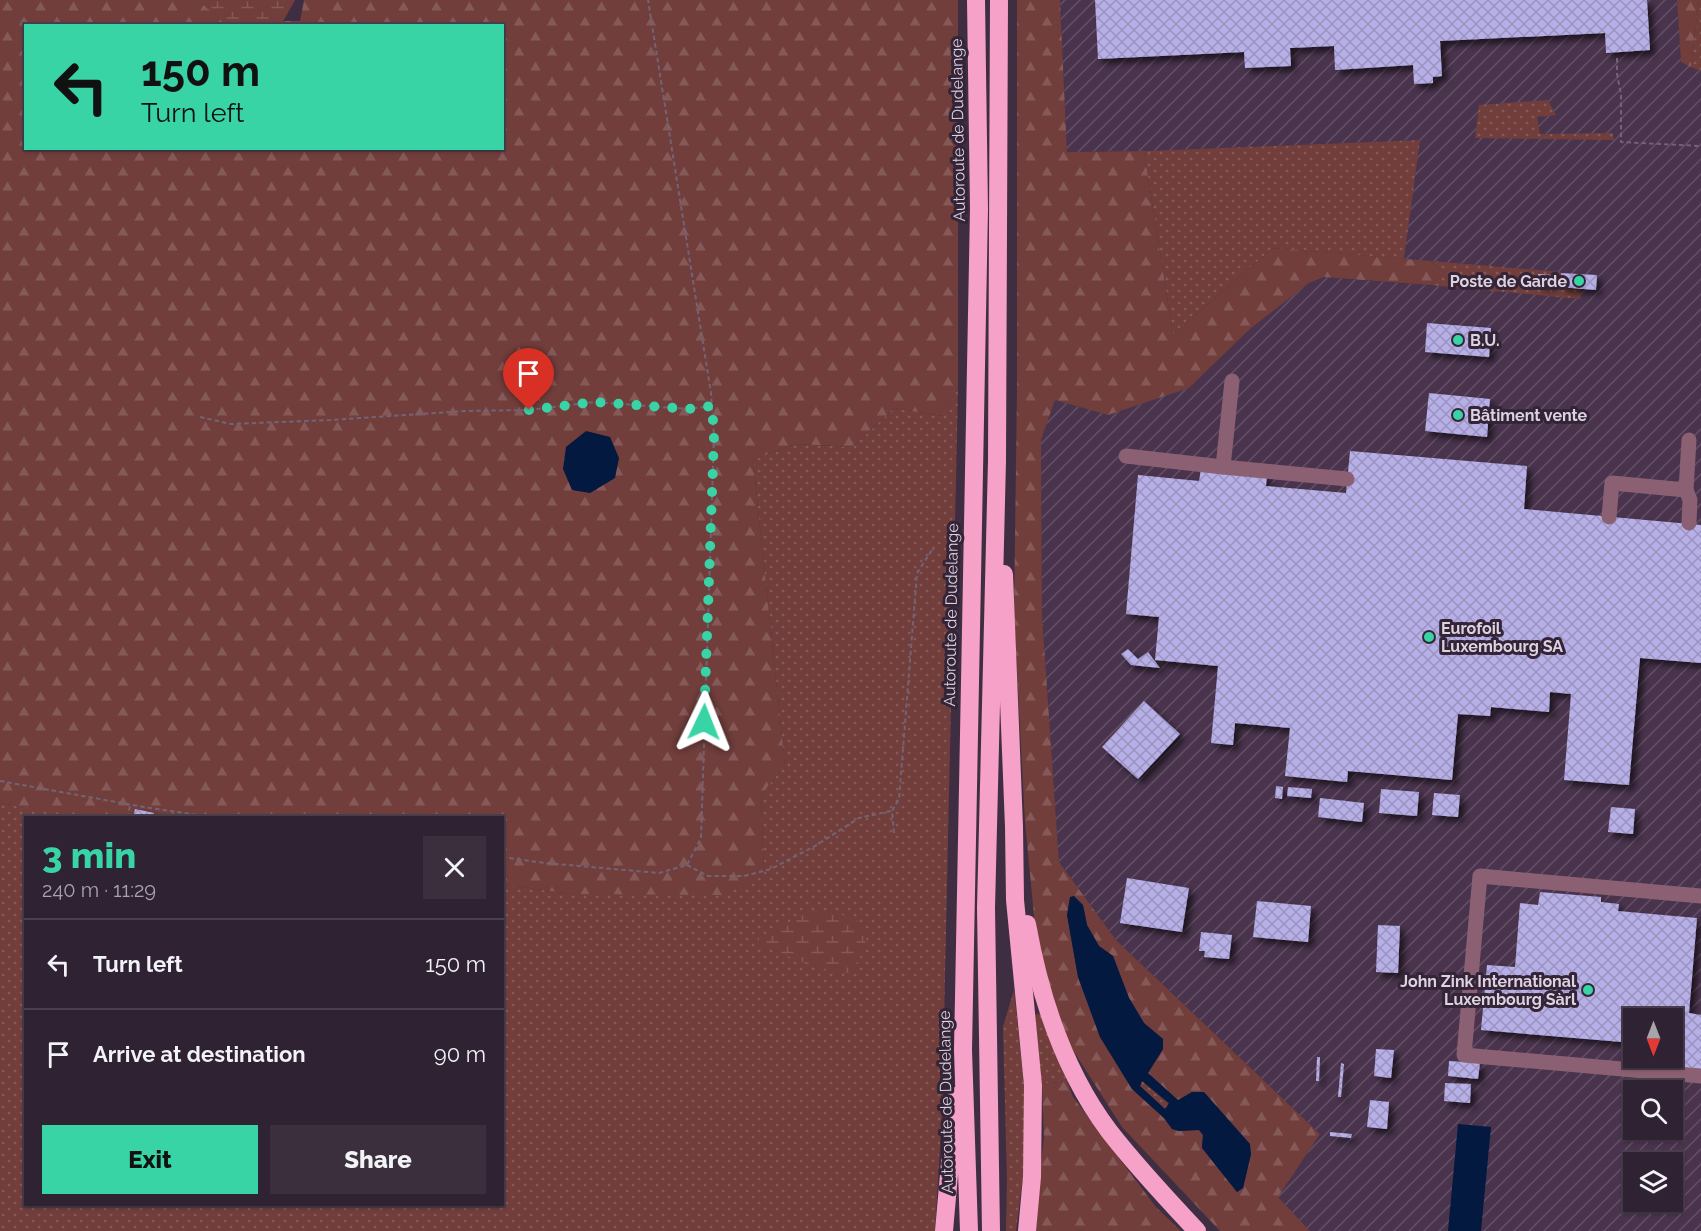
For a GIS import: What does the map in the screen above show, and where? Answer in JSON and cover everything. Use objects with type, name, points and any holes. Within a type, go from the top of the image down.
[{"type":"highway","name":"Autoroute de Dudelange","points":[[969,1231],[963,1050],[979,209],[976,0]]},
{"type":"highway","points":[[991,1231],[986,908],[997,460],[999,0]]},
{"type":"highway","points":[[997,460],[1007,614],[1015,900],[1033,1085],[1032,1177],[1027,1231]]},
{"type":"highway","points":[[1014,827],[1028,926],[1041,988],[1056,1035],[1079,1083],[1108,1130],[1197,1231]]},
{"type":"highway","points":[[944,1231],[953,1113],[963,1050]]},
{"type":"lane","points":[[1223,467],[1232,381]]},
{"type":"lane","points":[[1689,440],[1686,490],[1690,500],[1689,524]]},
{"type":"lane","points":[[1126,456],[1347,479]]},
{"type":"lane","points":[[1609,517],[1612,483],[1686,490]]},
{"type":"lane","points":[[1701,896],[1480,876],[1464,1055],[1701,1076]]},
{"type":"path","points":[[648,0],[712,406],[714,436],[700,838],[687,865]]},
{"type":"path","points":[[1617,58],[1621,95],[1621,142],[1701,146]]},
{"type":"path","points":[[200,417],[231,424],[464,411],[529,410],[595,402],[688,409],[712,406]]},
{"type":"path","points":[[894,833],[892,811],[899,799],[917,573],[934,547]]},
{"type":"path","points":[[0,781],[205,816]]},
{"type":"path","points":[[128,816],[130,804]]},
{"type":"path","points":[[504,857],[659,873],[687,865],[708,876],[744,876],[771,869],[815,846],[859,818],[892,811]]},
{"type":"path","points":[[1633,1070],[1633,1080]]},
{"type":"path","points":[[1683,1097],[1685,1075]]},
{"type":"shaded area","points":[[1060,0],[1677,0],[1681,62],[1701,71],[1701,1231],[1310,1231],[1278,1197],[1320,1134],[1116,940],[1059,862],[1042,615],[1041,440],[1055,400],[1108,415],[1189,388],[1250,329],[1309,283],[1324,277],[1580,298],[1581,289],[1560,287],[1561,272],[1404,259],[1419,140],[1067,152]]},
{"type":"green space","points":[[0,0],[198,0],[226,24],[24,24],[24,150],[504,150],[504,24],[279,24],[282,21],[300,21],[304,0],[958,0],[958,387],[943,416],[894,408],[853,447],[795,444],[753,460],[785,765],[761,795],[764,876],[723,895],[571,894],[504,884],[504,816],[79,816],[0,803]]},
{"type":"green space","points":[[198,0],[295,0],[282,24],[225,24]]},
{"type":"green space","points":[[1017,0],[1060,0],[1067,152],[1144,151],[1173,334],[1273,248],[1431,261],[1440,270],[1440,278],[1428,285],[1324,277],[1309,283],[1250,329],[1189,388],[1108,415],[1055,400],[1041,440],[1042,615],[1059,862],[1116,940],[1320,1134],[1278,1197],[1310,1231],[1220,1231],[1122,1127],[1071,1047],[1054,1008],[1035,926],[1025,822],[1014,614],[1017,392]],"holes":[[[1083,905],[1087,925],[1099,946],[1113,956],[1129,998],[1144,1023],[1163,1039],[1163,1049],[1148,1073],[1178,1101],[1192,1092],[1251,1154],[1243,1188],[1237,1192],[1202,1148],[1203,1135],[1199,1130],[1172,1129],[1164,1118],[1132,1089],[1100,1037],[1078,977],[1067,915]]]},
{"type":"green space","points":[[1677,0],[1699,0],[1691,67],[1681,62]]},
{"type":"green space","points":[[1699,0],[1701,0],[1701,71],[1691,67]]},
{"type":"green space","points":[[1548,100],[1556,115],[1537,117],[1540,134],[1613,133],[1614,140],[1475,138],[1479,105]]},
{"type":"green space","points":[[1420,140],[1404,259],[1273,248],[1173,334],[1144,151]]},
{"type":"green space","points":[[1431,261],[1561,272],[1560,287],[1581,289],[1580,299],[1428,285],[1440,278],[1440,270]]},
{"type":"green space","points":[[958,387],[942,1111],[935,1231],[0,1231],[0,803],[84,816],[24,816],[24,1206],[504,1206],[504,884],[571,894],[764,876],[761,795],[785,765],[753,460],[795,444],[853,447],[894,408],[943,416]]},
{"type":"green space","points":[[811,911],[843,915],[863,924],[868,933],[857,968],[848,973],[815,967],[759,945],[759,937]]},
{"type":"green space","points":[[1014,990],[1024,1085],[1024,1168],[1016,1231],[1006,1231],[1003,1027]]},
{"type":"green space","points":[[1040,1013],[1067,1081],[1042,1084],[1035,1015]]},
{"type":"green space","points":[[1067,1081],[1073,1097],[1156,1207],[1181,1231],[1033,1231],[1044,1137],[1042,1084]]},
{"type":"green space","points":[[1142,1081],[1169,1104],[1165,1109],[1140,1086]]},
{"type":"water","points":[[586,431],[610,437],[619,458],[615,478],[590,493],[572,490],[563,469],[566,447]]},
{"type":"water","points":[[1074,896],[1083,905],[1087,925],[1099,946],[1113,956],[1129,998],[1144,1023],[1163,1039],[1163,1049],[1148,1073],[1178,1100],[1192,1092],[1204,1092],[1250,1144],[1251,1154],[1243,1188],[1237,1192],[1202,1148],[1203,1135],[1199,1130],[1172,1129],[1164,1118],[1132,1089],[1100,1037],[1078,977],[1067,915],[1070,897]],"holes":[[[1142,1081],[1169,1103],[1165,1109],[1140,1086]]]},
{"type":"water","points":[[1458,1124],[1491,1127],[1481,1231],[1448,1231]]},
{"type":"building","points":[[1095,0],[1647,0],[1650,50],[1606,53],[1605,33],[1440,41],[1442,76],[1433,77],[1433,83],[1414,84],[1413,65],[1335,70],[1334,46],[1290,48],[1291,66],[1245,68],[1244,52],[1098,59]]},
{"type":"building","name":"Poste de Garde","points":[[1561,273],[1597,275],[1596,290],[1560,287]]},
{"type":"building","points":[[1538,274],[1553,275],[1552,286],[1537,285]]},
{"type":"building","name":"B.U.","points":[[1427,323],[1491,328],[1489,357],[1425,352]]},
{"type":"building","name":"Bâtiment vente","points":[[1429,393],[1490,399],[1487,437],[1425,431]]},
{"type":"building","name":"Eurofoil Luxembourg SA","points":[[1350,451],[1527,466],[1524,509],[1701,525],[1701,663],[1640,658],[1629,785],[1564,780],[1571,694],[1550,692],[1549,712],[1491,707],[1490,716],[1458,714],[1452,780],[1348,771],[1347,782],[1285,776],[1290,728],[1235,723],[1233,745],[1211,743],[1218,666],[1155,660],[1159,617],[1126,614],[1138,475],[1199,481],[1201,469],[1267,475],[1266,486],[1346,493]]},
{"type":"building","points":[[1128,649],[1138,659],[1148,652],[1160,668],[1131,665],[1121,654]]},
{"type":"building","points":[[1144,701],[1180,734],[1138,779],[1102,747]]},
{"type":"building","points":[[1276,786],[1283,787],[1282,799],[1275,798]]},
{"type":"building","points":[[1288,787],[1312,789],[1311,798],[1287,796]]},
{"type":"building","points":[[1381,789],[1419,792],[1417,816],[1379,813]]},
{"type":"building","points":[[1434,793],[1460,795],[1458,817],[1432,815]]},
{"type":"building","points":[[1320,798],[1364,803],[1362,822],[1318,817]]},
{"type":"building","points":[[1611,807],[1635,809],[1633,834],[1608,832]]},
{"type":"building","points":[[135,809],[154,813],[153,816],[133,816]]},
{"type":"building","points":[[1127,878],[1189,888],[1182,932],[1120,923]]},
{"type":"building","name":"John Zink International Luxembourg Sàrl","points":[[1540,892],[1601,897],[1601,902],[1619,904],[1618,911],[1697,918],[1689,1013],[1701,1015],[1701,1071],[1668,1068],[1683,1068],[1683,1008],[1623,1008],[1623,1042],[1481,1030],[1487,965],[1515,967],[1520,903],[1538,905]]},
{"type":"building","points":[[1257,901],[1311,906],[1308,942],[1253,937]]},
{"type":"building","points":[[1378,925],[1400,926],[1398,973],[1376,972]]},
{"type":"building","points":[[1201,932],[1232,935],[1229,959],[1204,957],[1205,951],[1199,951]]},
{"type":"building","points":[[1376,1049],[1394,1050],[1391,1078],[1374,1076]]},
{"type":"building","points":[[1317,1057],[1320,1057],[1319,1081],[1316,1081]]},
{"type":"building","points":[[1449,1061],[1480,1063],[1478,1079],[1448,1076]]},
{"type":"building","points":[[1341,1063],[1344,1064],[1341,1097],[1338,1097]]},
{"type":"building","points":[[1445,1083],[1471,1084],[1470,1103],[1444,1101]]},
{"type":"building","points":[[1370,1100],[1389,1102],[1387,1129],[1367,1127]]},
{"type":"building","points":[[1330,1132],[1352,1134],[1351,1138],[1330,1136]]},
{"type":"place","name":"Poste de Garde","points":[[1579,281]]},
{"type":"place","name":"B.U.","points":[[1458,340]]},
{"type":"place","name":"Bâtiment vente","points":[[1458,415]]},
{"type":"place","name":"Eurofoil Luxembourg SA","points":[[1429,637]]},
{"type":"place","name":"John Zink International Luxembourg Sàrl","points":[[1588,990]]},
{"type":"route","points":[[529,410],[595,402],[688,409],[712,406],[714,436],[704,722]]}]
